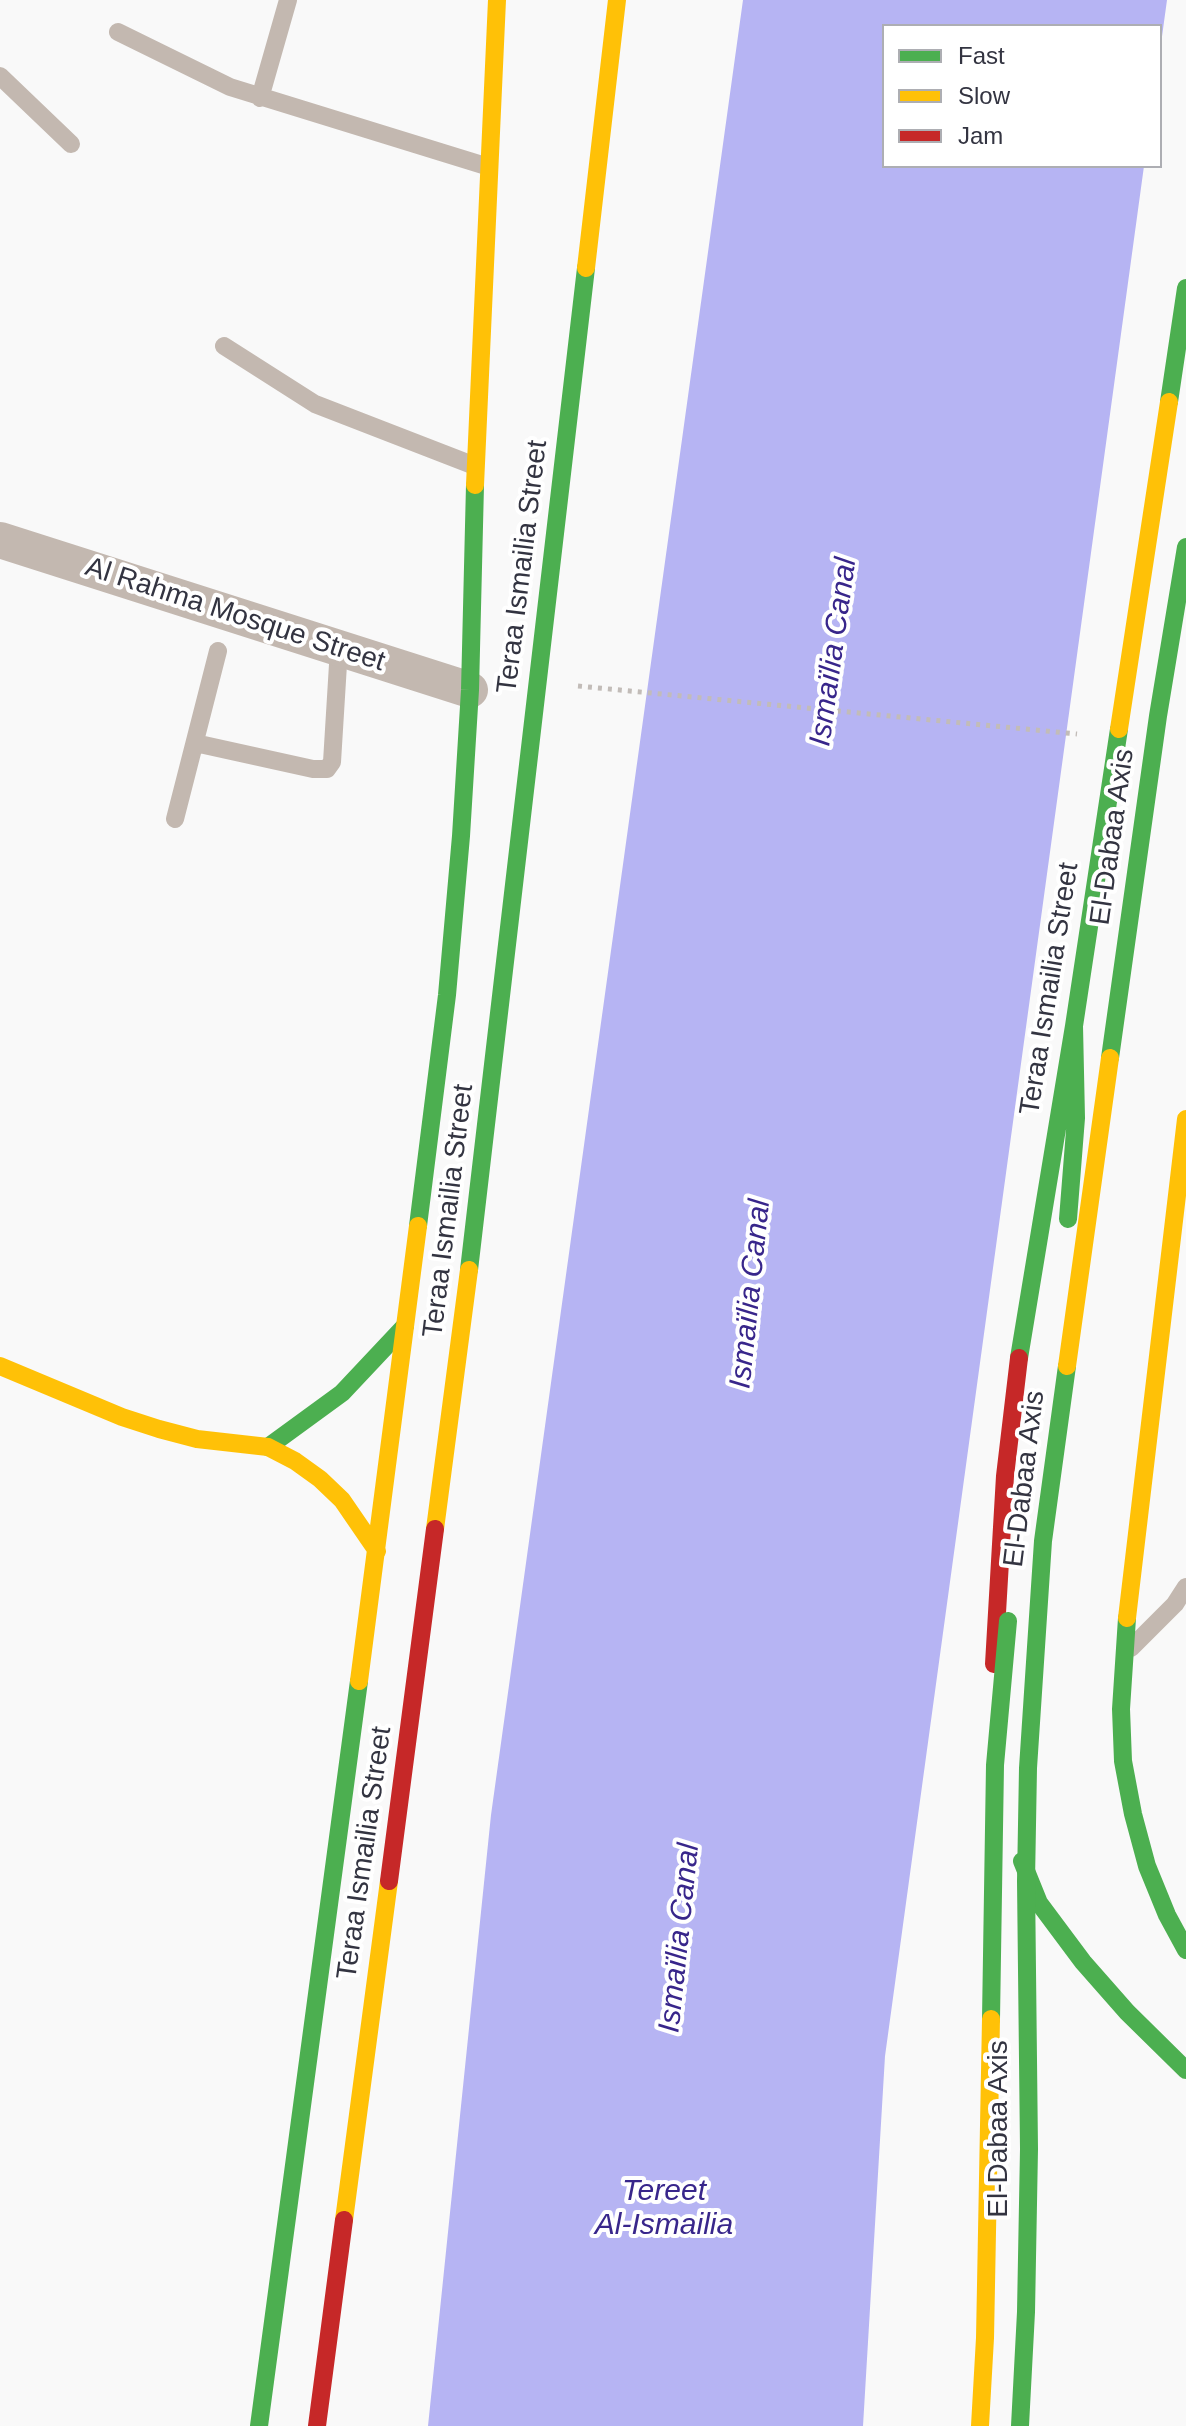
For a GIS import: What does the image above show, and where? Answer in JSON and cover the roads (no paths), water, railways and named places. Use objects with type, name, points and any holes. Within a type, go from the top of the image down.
[{"type":"main road","name":"Teraa Ismailia Street","points":[[259,2426],[377,1551],[447,995],[470,690],[475,466],[497,0]]},
{"type":"main road","name":"Teraa Ismailia Street","points":[[317,2426],[484,1159],[617,0]]},
{"type":"main road","name":"Teraa Ismailia Street","points":[[1186,288],[1074,1026],[1023,1322],[1005,1476],[993,1676],[998,1750],[1009,1828],[1039,1903],[1083,1962],[1127,2012],[1186,2070]]},
{"type":"main road","name":"El-Dabaa Axis","points":[[1020,2426],[1029,2149],[1028,1782],[1043,1541],[1158,716],[1186,547]]},
{"type":"main road","points":[[1065,1240],[1074,1149],[1074,1026]]},
{"type":"main road","points":[[1186,1119],[1123,1655],[1121,1709],[1123,1761],[1147,1866],[1167,1915],[1186,1950]]},
{"type":"main road","points":[[268,1447],[342,1393],[405,1326]]},
{"type":"main road","points":[[0,1366],[122,1417],[159,1429],[197,1439],[268,1447],[295,1461],[331,1490],[361,1525],[377,1551]]},
{"type":"main road","points":[[980,2426],[985,2338],[995,1765],[1004,1653],[1020,1535]]},
{"type":"street","name":"Al Rahma Mosque Street","points":[[0,540],[470,690]]},
{"type":"lane","points":[[260,98],[288,0]]},
{"type":"lane","points":[[118,32],[200,74],[260,98],[489,167]]},
{"type":"lane","points":[[0,76],[71,144]]},
{"type":"lane","points":[[224,346],[315,404],[475,466]]},
{"type":"lane","points":[[195,743],[318,770],[327,769],[332,762],[339,648]]},
{"type":"lane","points":[[175,819],[218,651]]},
{"type":"lane","points":[[1123,1655],[1175,1604],[1186,1587]]},
{"type":"water","name":"Tereet Al-Ismailia","points":[[743,0],[1167,0],[1162,36],[1162,24],[882,24],[882,168],[1144,168],[885,2056],[863,2426],[428,2426],[491,1815]]},
{"type":"water label","name":"Ismaïlia Canal","points":[[834,652]]},
{"type":"water label","name":"Ismaïlia Canal","points":[[751,1294]]},
{"type":"water label","name":"Ismaïlia Canal","points":[[680,1938]]}]
